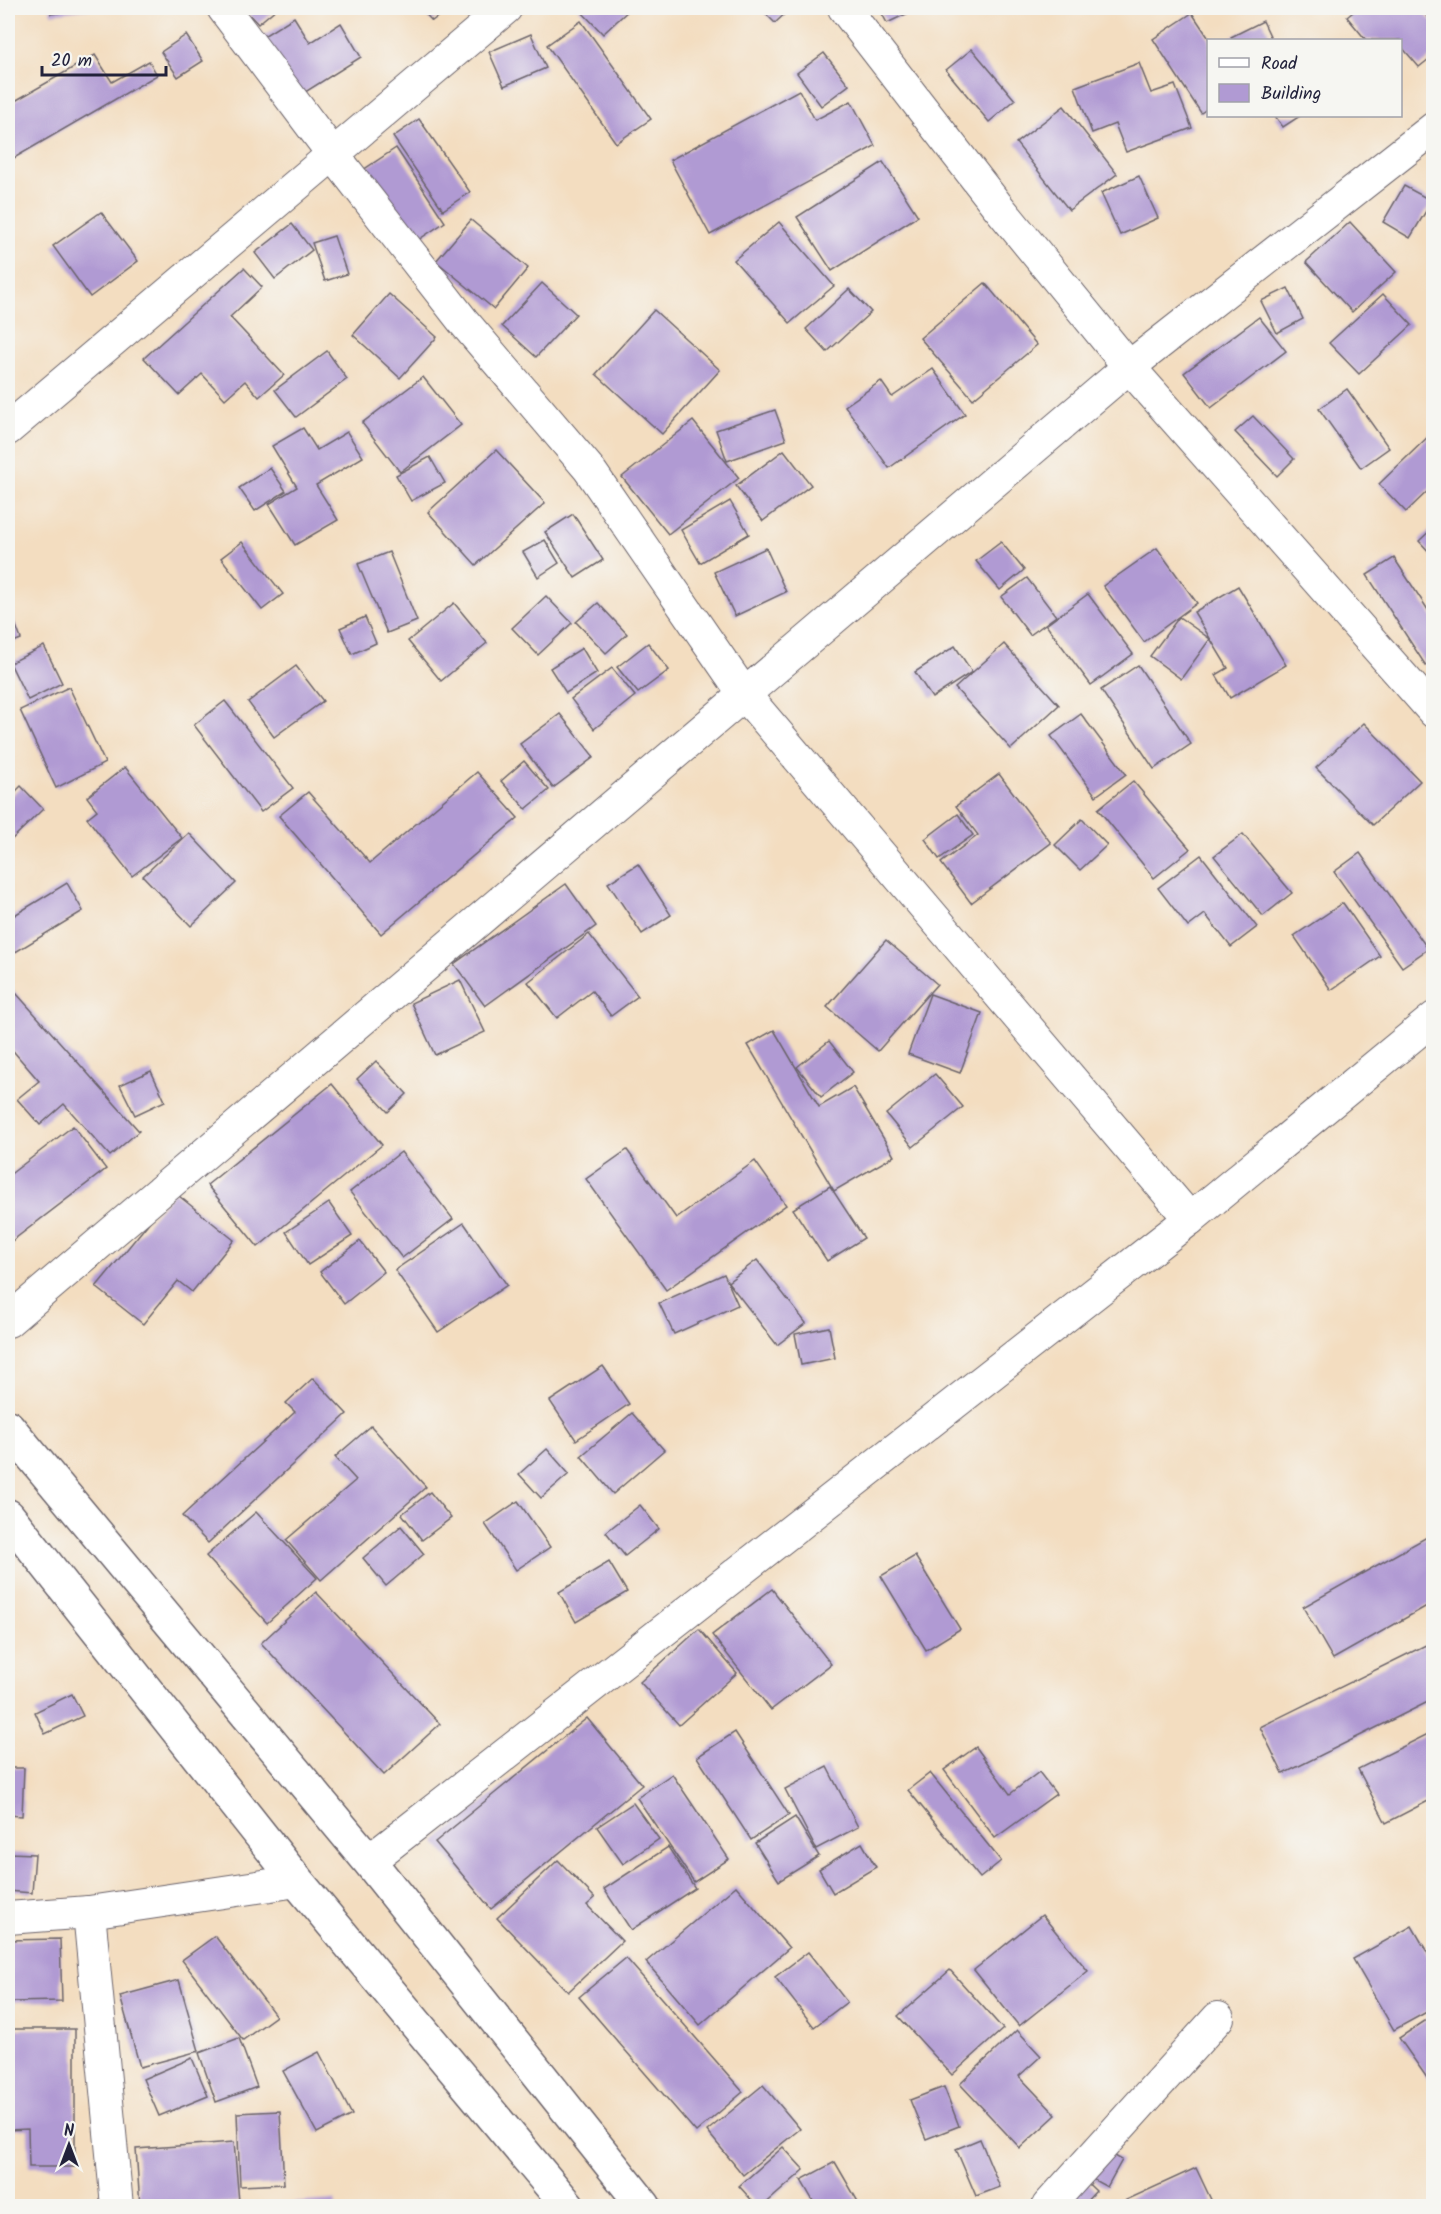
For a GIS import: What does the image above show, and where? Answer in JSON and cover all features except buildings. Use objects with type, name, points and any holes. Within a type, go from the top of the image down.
[{"type":"main road","points":[[8,1427],[369,1861],[644,2206]]},
{"type":"main road","points":[[8,1516],[297,1881],[568,2206]]},
{"type":"street","points":[[224,8],[332,153],[463,321],[589,469],[744,694],[1190,1219]]},
{"type":"street","points":[[8,429],[506,8]]},
{"type":"street","points":[[844,8],[996,204],[1128,367],[1434,712]]},
{"type":"street","points":[[8,1321],[1128,367],[1434,128]]},
{"type":"street","points":[[369,1861],[1190,1219],[1434,1018]]},
{"type":"street","points":[[8,1918],[89,1912],[297,1881]]},
{"type":"street","points":[[89,1912],[117,2206]]},
{"type":"street","points":[[1048,2206],[1218,2018]]}]
